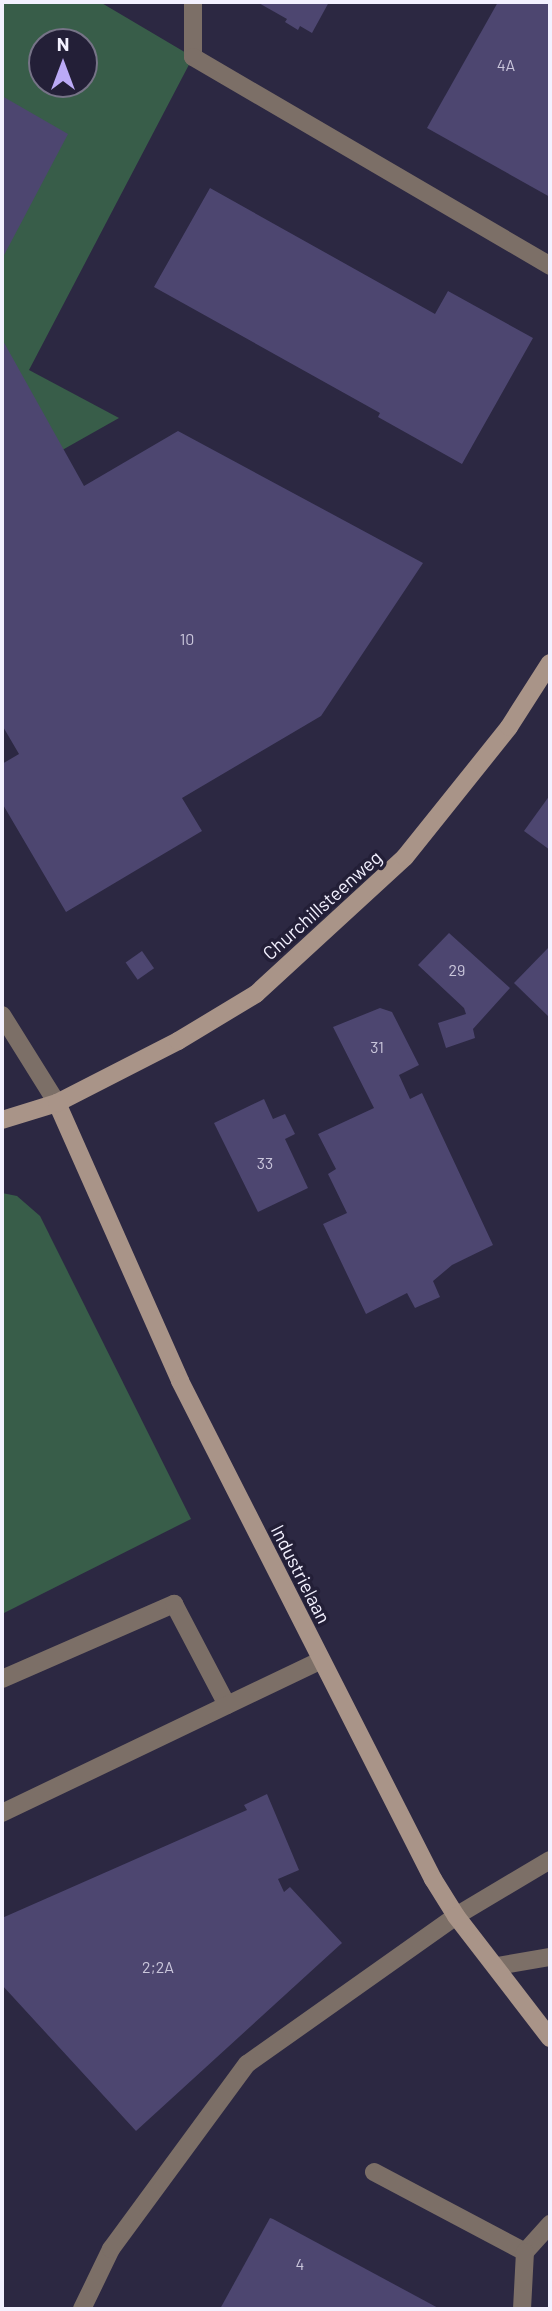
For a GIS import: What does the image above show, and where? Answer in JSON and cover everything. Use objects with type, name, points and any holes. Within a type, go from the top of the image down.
[{"type":"street","points":[[193,2],[193,57],[550,266]]},
{"type":"street","name":"Churchillsteenweg","points":[[2,1120],[57,1103],[178,1041],[256,994],[405,857],[509,727],[550,663]]},
{"type":"street","points":[[2,1015],[57,1103]]},
{"type":"street","name":"Industrielaan","points":[[57,1103],[180,1381],[433,1878],[456,1916],[550,2038]]},
{"type":"street","points":[[2,1679],[174,1604],[227,1705]]},
{"type":"street","points":[[2,1814],[321,1660]]},
{"type":"street","points":[[82,2309],[111,2249],[247,2064],[456,1916],[550,1860]]},
{"type":"street","points":[[497,1966],[550,1957]]},
{"type":"street","points":[[374,2172],[525,2252]]},
{"type":"street","points":[[522,2309],[525,2252],[550,2224]]},
{"type":"green space","points":[[2,2],[100,2],[193,57],[29,370],[119,418],[2,484]]},
{"type":"green space","points":[[2,1193],[17,1196],[40,1216],[191,1519],[2,1614]]},
{"type":"building","points":[[257,2],[329,2],[312,33],[300,26],[298,30],[285,22],[287,19]]},
{"type":"building","points":[[498,2],[550,2],[550,197],[427,128]]},
{"type":"building","points":[[2,96],[68,134],[2,259]]},
{"type":"building","points":[[210,188],[435,314],[448,291],[533,338],[462,464],[378,417],[380,413],[154,287]]},
{"type":"building","points":[[2,339],[84,486],[178,431],[423,563],[321,716],[182,798],[202,831],[66,912],[2,803],[2,764],[19,754],[2,725]]},
{"type":"building","points":[[550,795],[550,850],[524,831]]},
{"type":"building","points":[[449,933],[510,988],[473,1029],[475,1038],[446,1048],[438,1023],[466,1014],[464,1008],[418,965]]},
{"type":"building","points":[[550,946],[550,1018],[514,983]]},
{"type":"building","points":[[142,951],[154,968],[138,980],[126,962]]},
{"type":"building","points":[[380,1008],[392,1012],[419,1065],[399,1075],[410,1099],[422,1093],[493,1245],[452,1265],[433,1281],[440,1297],[415,1308],[407,1293],[366,1314],[323,1224],[347,1213],[328,1174],[336,1169],[318,1134],[374,1108],[333,1027]]},
{"type":"building","points":[[264,1099],[273,1119],[285,1114],[295,1134],[285,1139],[308,1188],[258,1212],[214,1123]]},
{"type":"building","points":[[267,1794],[299,1870],[278,1879],[284,1892],[290,1887],[342,1943],[136,2131],[2,1985],[2,1918],[247,1810],[244,1805]]},
{"type":"building","points":[[270,2218],[273,2219],[440,2309],[220,2309]]}]
